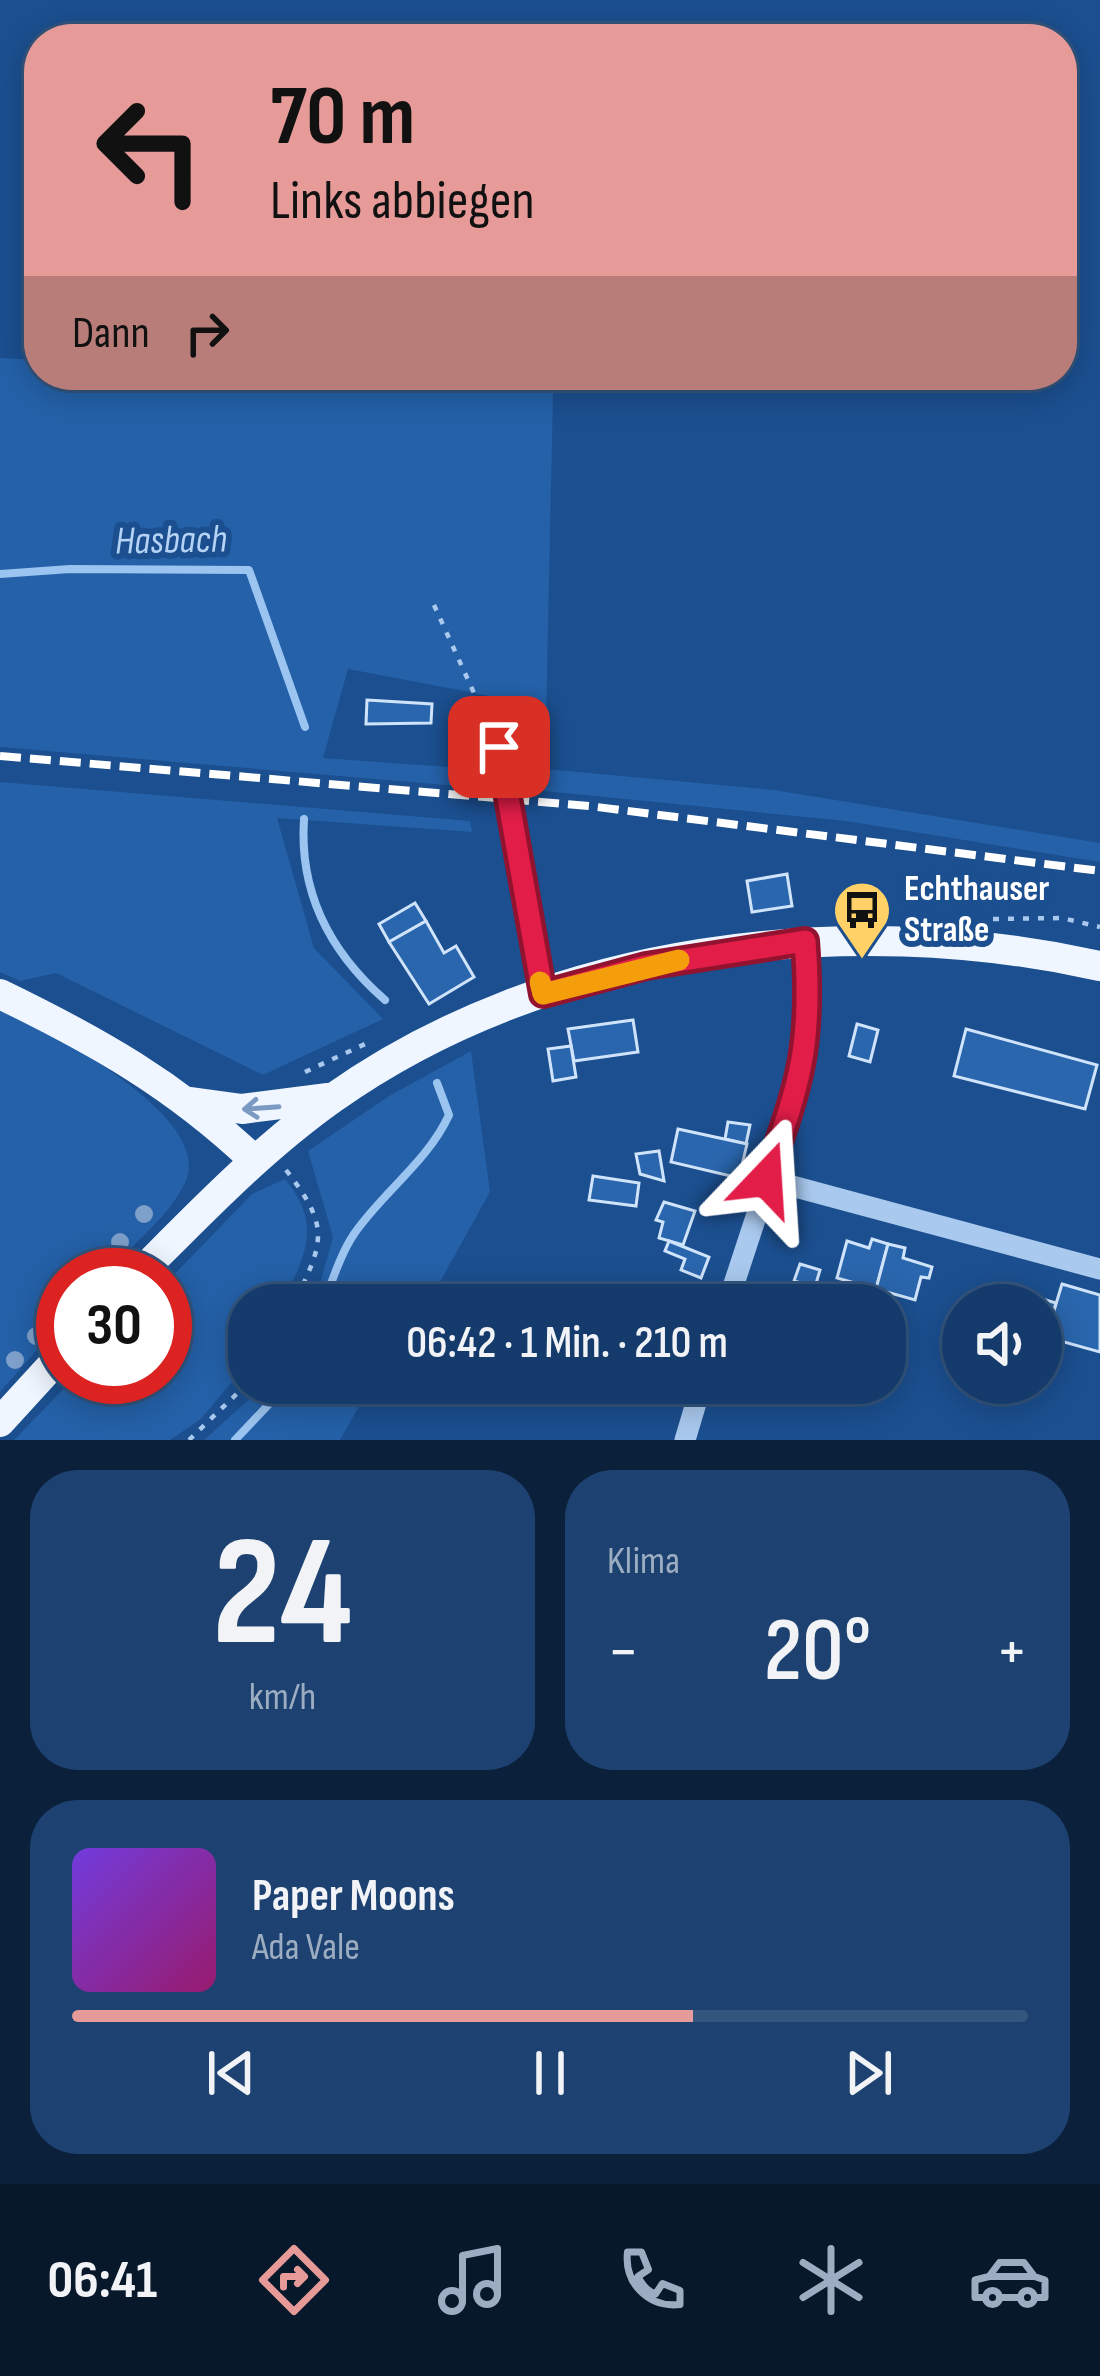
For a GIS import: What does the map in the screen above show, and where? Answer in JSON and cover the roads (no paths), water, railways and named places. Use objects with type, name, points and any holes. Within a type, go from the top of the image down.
[{"type":"main road","points":[[165,1248],[254,1160],[334,1097],[429,1042],[543,994],[646,966],[805,941],[862,938],[976,943],[1100,966]]},
{"type":"main road","points":[[0,994],[106,1047],[188,1101],[254,1160]]},
{"type":"main road","points":[[188,1101],[242,1109],[334,1097]]},
{"type":"main road","points":[[0,1422],[36,1383]]},
{"type":"street","points":[[499,747],[543,994]]},
{"type":"street","points":[[734,1284],[806,1057],[805,941]]},
{"type":"street","points":[[766,1179],[1100,1269]]},
{"type":"street","points":[[685,1440],[696,1404]]},
{"type":"waterway","name":"Hasbach","points":[[0,574],[70,569],[249,570],[305,727]]},
{"type":"waterway","name":"Hasbach","points":[[304,819],[307,872],[322,920],[349,962],[385,1000]]},
{"type":"waterway","name":"Hasbach","points":[[331,1284],[354,1234],[429,1147],[449,1115],[437,1083]]},
{"type":"waterway","name":"Hasbach","points":[[235,1440],[269,1404]]},
{"type":"railway","points":[[0,756],[589,806],[1100,871]]},
{"type":"place","name":"Echthauser Straße","points":[[862,961]]}]
